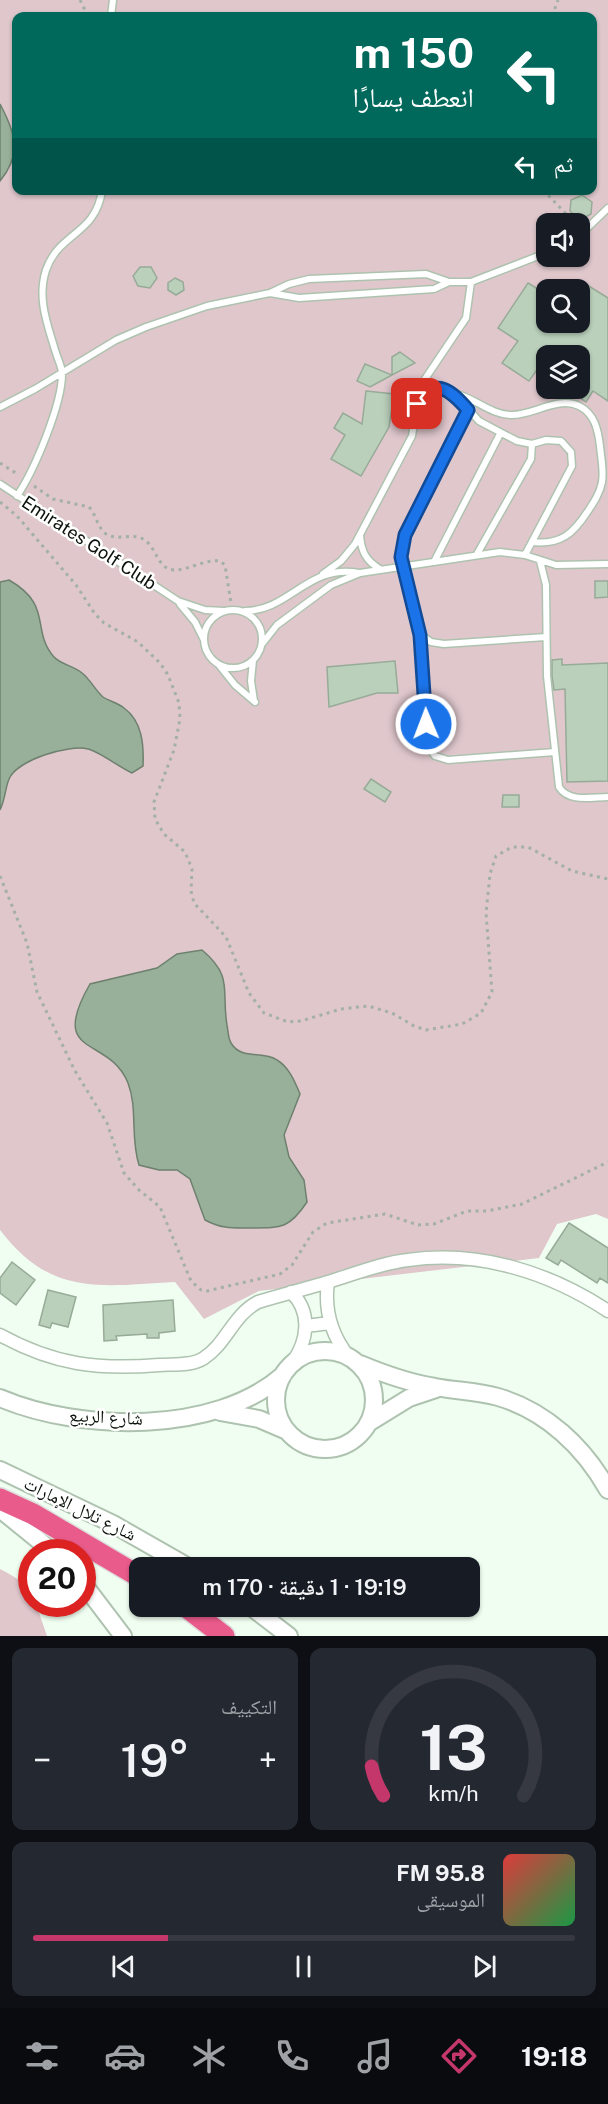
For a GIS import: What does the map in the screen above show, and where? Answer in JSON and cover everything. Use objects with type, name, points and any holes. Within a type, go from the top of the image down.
[{"type":"highway","points":[[0,1499],[33,1514],[129,1571]]},
{"type":"highway","points":[[199,1617],[224,1636]]},
{"type":"main road","points":[[438,1388],[409,1398],[370,1422],[360,1435],[346,1445],[331,1449],[314,1448],[299,1442],[287,1431],[279,1418],[276,1403],[278,1388],[288,1369],[319,1351],[354,1360],[399,1378],[438,1388],[480,1393],[529,1410],[556,1427],[579,1448],[608,1490]]},
{"type":"main road","points":[[354,1360],[369,1377],[374,1392],[374,1407],[370,1422]]},
{"type":"main road","name":"شارع الربيع","points":[[213,1412],[244,1402],[288,1369]]},
{"type":"main road","name":"شارع الربيع","points":[[0,1398],[45,1412],[87,1419],[129,1421],[213,1412],[244,1415],[287,1431]]},
{"type":"main road","name":"شارع تلال الإمارات","points":[[0,1470],[113,1524],[171,1557]]},
{"type":"main road","points":[[0,1509],[37,1539]]},
{"type":"main road","points":[[96,1600],[123,1636]]},
{"type":"main road","points":[[264,1617],[289,1636]]},
{"type":"street","points":[[0,1335],[26,1349],[57,1360],[89,1366],[122,1368],[196,1362],[211,1352],[249,1307],[291,1292],[406,1260],[439,1257],[472,1259],[536,1274],[566,1286],[608,1311]]},
{"type":"street","points":[[328,1282],[326,1303],[330,1323],[354,1360]]},
{"type":"street","points":[[288,1369],[302,1346],[306,1326],[303,1307],[291,1292]]},
{"type":"street","points":[[306,1326],[330,1323]]},
{"type":"lane","points":[[17,496],[27,481],[46,435],[62,372],[43,310],[43,282],[53,256],[62,244],[82,230],[96,213],[101,195]]},
{"type":"lane","points":[[590,225],[608,208]]},
{"type":"lane","points":[[0,406],[116,340],[176,315],[270,293],[289,284],[309,279],[426,274],[449,282],[471,282],[536,257]]},
{"type":"lane","points":[[270,293],[298,298],[434,289],[449,282]]},
{"type":"lane","points":[[178,601],[205,610],[241,611],[265,608],[323,574],[349,553],[412,436],[415,412],[422,397],[425,379],[466,318],[471,282]]},
{"type":"lane","points":[[422,397],[436,389],[453,392],[503,414],[524,413],[569,403],[580,406],[595,422],[603,469],[595,501],[578,527],[564,539],[546,543],[532,542]]},
{"type":"lane","points":[[453,392],[479,421],[500,434],[532,444],[546,440],[561,441],[567,445],[573,459],[572,466],[525,555]]},
{"type":"lane","points":[[468,410],[405,535],[401,550],[402,564],[420,635],[426,738],[430,751],[435,756],[448,760],[555,752]]},
{"type":"lane","points":[[435,560],[500,434]]},
{"type":"lane","points":[[477,554],[531,459],[532,444]]},
{"type":"lane","name":"Emirates Golf Club","points":[[0,484],[178,601]]},
{"type":"lane","points":[[360,534],[362,551],[366,558],[380,569]]},
{"type":"lane","points":[[178,601],[195,622],[206,650],[235,685],[255,702],[251,681],[253,660],[277,625],[331,585],[360,573],[402,564],[500,552],[525,555],[556,565],[608,564]]},
{"type":"lane","points":[[540,561],[546,585],[547,676],[557,780],[562,792],[573,798],[608,797]]},
{"type":"lane","points":[[323,574],[335,571],[360,573]]},
{"type":"lane","points":[[204,641],[209,623],[224,611]]},
{"type":"lane","points":[[241,611],[256,620],[262,636],[262,644]]},
{"type":"lane","points":[[420,635],[431,642],[444,644],[546,637]]},
{"type":"lane","points":[[219,664],[236,668],[253,660]]},
{"type":"path","points":[[548,195],[565,213]]},
{"type":"path","points":[[0,463],[53,499],[89,507],[101,529],[108,535],[135,536],[145,540],[169,569],[220,561],[225,565],[232,610]]},
{"type":"path","points":[[0,502],[17,516],[76,585],[95,614],[104,623],[150,651],[168,675],[179,703],[180,719],[174,750],[154,802],[155,819],[164,834],[185,852],[192,869],[191,891],[194,903],[226,937],[249,993],[264,1013],[276,1019],[295,1022],[354,1006],[368,1006],[392,1013],[426,1030],[462,1024],[481,1013],[492,993],[486,913],[490,874],[496,856],[512,847],[528,847],[572,871],[608,879]]},
{"type":"path","points":[[0,876],[22,927],[33,981],[41,1002],[75,1071],[107,1123],[124,1173],[139,1190],[160,1207],[184,1267],[195,1286],[201,1290],[207,1291],[280,1274],[292,1265],[314,1232],[327,1223],[385,1214],[418,1225],[434,1224],[467,1211],[487,1211],[522,1204],[608,1162]]},
{"type":"shaded area","points":[[0,0],[608,0],[608,1219],[596,1214],[557,1224],[539,1258],[259,1291],[204,1319],[175,1282],[123,1285],[78,1283],[58,1277],[38,1267],[19,1252],[0,1230]]},
{"type":"shaded area","points":[[0,104],[12,131],[12,162],[0,181]]},
{"type":"shaded area","points":[[9,580],[32,599],[37,608],[43,637],[54,657],[82,673],[103,697],[122,706],[135,719],[141,734],[143,766],[132,773],[98,753],[79,748],[44,755],[14,772],[9,779],[0,810],[0,582]]},
{"type":"shaded area","points":[[202,950],[219,968],[222,976],[231,1043],[246,1054],[271,1057],[277,1060],[291,1075],[300,1094],[284,1135],[289,1157],[304,1180],[307,1202],[289,1222],[277,1227],[238,1228],[211,1223],[205,1220],[190,1179],[177,1170],[159,1170],[139,1165],[136,1155],[133,1103],[128,1083],[119,1068],[78,1036],[75,1024],[79,1008],[90,984],[157,968],[177,954]]},
{"type":"shaded area","points":[[0,1569],[18,1580],[18,1617],[40,1617],[47,1636],[0,1636]]},
{"type":"building","points":[[582,195],[592,202],[591,214],[572,213],[570,211],[571,200]]},
{"type":"building","points":[[140,267],[151,267],[157,278],[150,288],[138,286],[133,276]]},
{"type":"building","points":[[175,278],[183,282],[184,290],[176,295],[168,290],[168,283]]},
{"type":"building","points":[[528,283],[536,288],[536,333],[590,333],[590,287],[608,298],[608,401],[593,391],[590,396],[590,345],[536,345],[536,371],[529,381],[502,363],[518,341],[498,328]]},
{"type":"building","points":[[400,352],[415,363],[392,375],[392,357]]},
{"type":"building","points":[[365,364],[392,375],[370,387],[357,381]]},
{"type":"building","points":[[366,391],[394,394],[389,427],[361,476],[331,459],[345,435],[334,428],[343,413],[362,424]]},
{"type":"building","points":[[595,581],[608,581],[608,597],[595,598]]},
{"type":"building","points":[[562,659],[562,665],[608,663],[608,781],[567,782],[565,689],[554,690],[552,676],[552,660]]},
{"type":"building","points":[[395,661],[398,693],[377,693],[329,707],[327,667]]},
{"type":"building","points":[[371,779],[391,792],[385,802],[364,789]]},
{"type":"building","points":[[503,795],[519,795],[519,807],[502,807]]},
{"type":"building","points":[[569,1223],[608,1248],[608,1283],[600,1278],[597,1283],[561,1260],[558,1265],[546,1258]]},
{"type":"building","points":[[12,1262],[35,1280],[16,1305],[0,1293],[0,1278]]},
{"type":"building","points":[[48,1290],[76,1297],[68,1327],[52,1323],[50,1328],[39,1325]]},
{"type":"building","points":[[173,1300],[175,1331],[159,1333],[159,1338],[147,1338],[147,1334],[116,1336],[117,1340],[104,1341],[103,1305]]},
{"type":"route","points":[[417,404],[429,392],[436,389],[445,390],[453,392],[468,410],[402,542],[402,564],[420,635],[426,724]]}]
